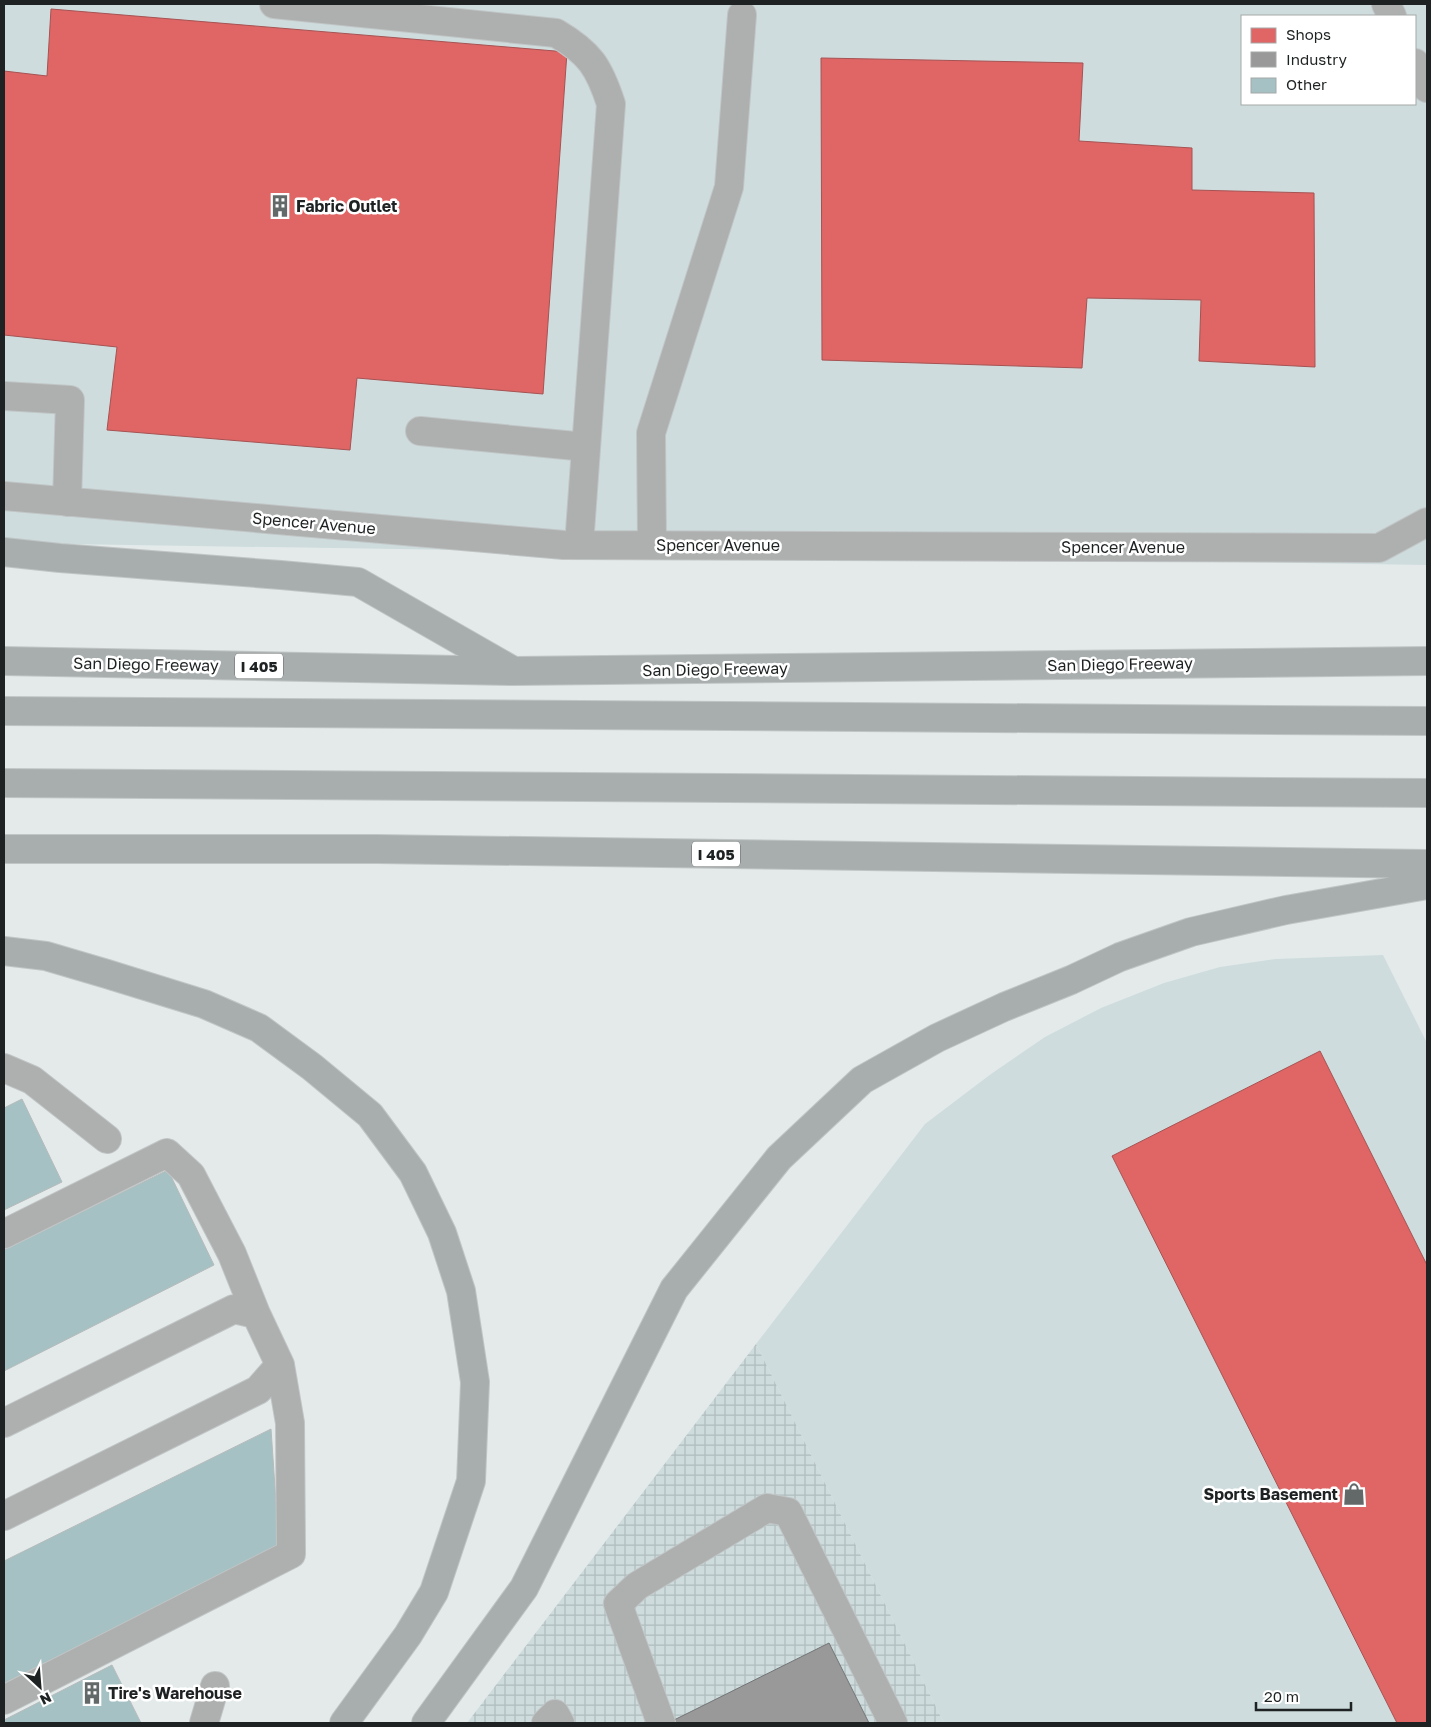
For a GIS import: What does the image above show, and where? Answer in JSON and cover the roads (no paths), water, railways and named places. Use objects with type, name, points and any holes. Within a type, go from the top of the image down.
[{"type":"highway","points":[[4,552],[358,582],[514,671]]},
{"type":"highway","name":"San Diego Freeway","points":[[4,662],[514,671],[1427,661]]},
{"type":"highway","points":[[4,711],[1427,721]]},
{"type":"highway","points":[[4,783],[1427,793]]},
{"type":"highway","name":"I 405","points":[[4,849],[376,849],[1427,864]]},
{"type":"highway","points":[[426,1723],[524,1588],[674,1289],[779,1158],[862,1080],[937,1038],[1004,1007],[1120,958],[1191,932],[1286,910],[1427,885]]},
{"type":"highway","points":[[4,951],[46,956],[107,974],[204,1004],[259,1028],[312,1067],[370,1116],[413,1173],[442,1233],[461,1291],[475,1382],[471,1481],[434,1592],[408,1635],[344,1723]]},
{"type":"street","points":[[274,4],[556,33],[574,44],[589,57],[603,79],[611,104],[579,545]]},
{"type":"street","points":[[652,545],[651,433],[728,187],[742,15]]},
{"type":"street","points":[[1416,65],[1427,88]]},
{"type":"street","points":[[4,396],[70,400],[67,502]]},
{"type":"street","points":[[420,431],[586,447]]},
{"type":"street","name":"Spencer Avenue","points":[[4,496],[579,545],[1379,548],[1427,522]]},
{"type":"street","points":[[4,1068],[32,1080],[107,1139]]},
{"type":"street","points":[[4,1234],[167,1153],[191,1175],[232,1254],[256,1314],[280,1365],[290,1423],[291,1554],[4,1700]]},
{"type":"street","points":[[4,1423],[234,1309],[256,1314]]},
{"type":"street","points":[[4,1516],[258,1390],[280,1365]]},
{"type":"street","points":[[661,1723],[618,1604],[637,1586],[767,1508],[788,1512],[893,1723]]},
{"type":"street","points":[[204,1723],[215,1686]]},
{"type":"street","points":[[546,1723],[555,1714],[560,1723]]},
{"type":"place","name":"Fabric Outlet","points":[[280,206]]},
{"type":"place","name":"Sports Basement","points":[[1354,1494]]},
{"type":"place","name":"Tire's Warehouse","points":[[92,1693]]}]
